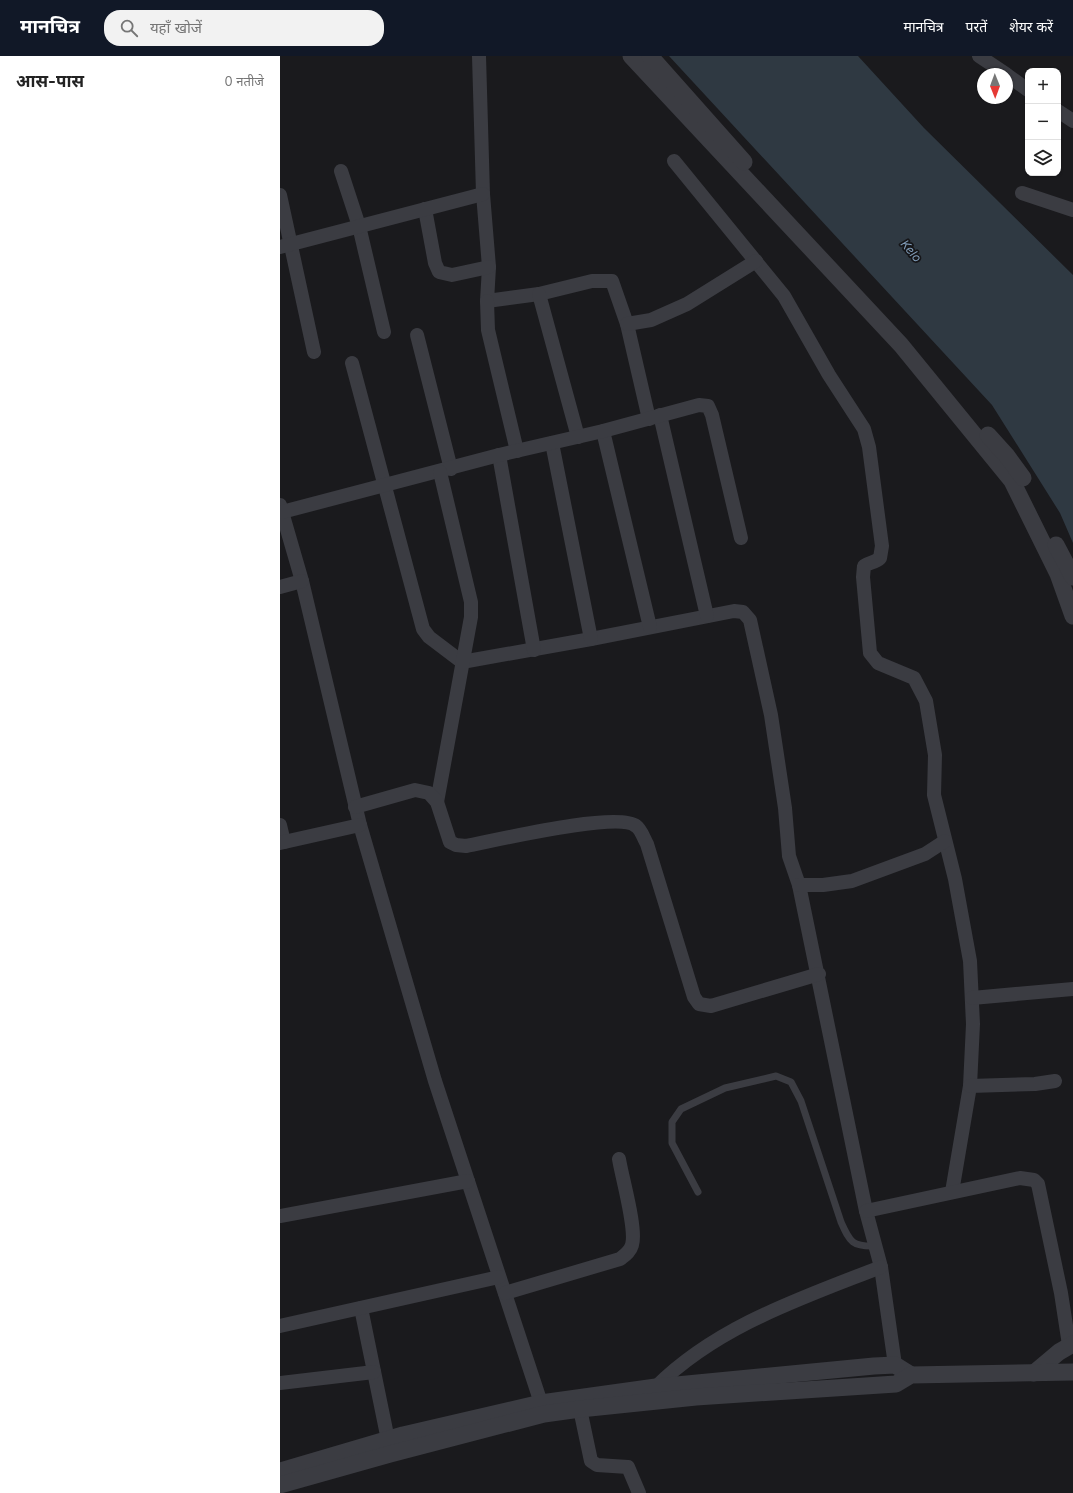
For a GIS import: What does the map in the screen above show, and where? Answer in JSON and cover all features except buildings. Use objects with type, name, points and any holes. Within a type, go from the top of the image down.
[{"type":"street","points":[[479,56],[482,194],[489,267],[487,301],[488,330],[517,451]]},
{"type":"street","points":[[631,56],[901,345],[1012,481],[1058,574],[1073,616]]},
{"type":"street","points":[[650,56],[1007,456],[1020,473],[1073,577]]},
{"type":"street","points":[[979,56],[997,68]]},
{"type":"street","points":[[1013,79],[1025,88]]},
{"type":"street","points":[[1061,113],[1073,121]]},
{"type":"street","points":[[674,162],[784,296],[829,375],[864,429],[869,447],[882,546],[880,558],[877,561],[869,562],[864,566],[868,649],[878,663],[914,678],[926,701],[935,755],[934,795],[955,879],[970,962],[973,1024],[970,1086],[952,1192]]},
{"type":"street","points":[[341,171],[359,226],[384,332]]},
{"type":"street","points":[[1022,193],[1073,210]]},
{"type":"street","points":[[286,245],[482,194]]},
{"type":"street","points":[[280,195],[286,245],[314,352]]},
{"type":"street","points":[[425,209],[435,263],[439,272],[452,275],[489,267]]},
{"type":"street","points":[[627,324],[651,320],[687,304],[756,261]]},
{"type":"street","points":[[487,301],[539,294],[592,281],[612,281],[627,324],[654,417],[707,616]]},
{"type":"street","points":[[539,294],[578,437]]},
{"type":"street","points":[[417,336],[446,470],[471,602],[472,617],[462,662],[437,802]]},
{"type":"street","points":[[352,363],[423,629],[429,637],[462,662],[534,650],[734,611],[744,612],[750,620],[771,714],[785,808],[789,856],[800,885],[866,1211],[881,1267],[896,1365]]},
{"type":"street","points":[[541,1403],[435,1081],[355,807],[302,581],[281,509],[603,431],[699,405],[708,406],[741,538]]},
{"type":"street","points":[[603,431],[650,627]]},
{"type":"street","points":[[552,443],[591,639]]},
{"type":"street","points":[[499,455],[534,650]]},
{"type":"street","points":[[280,587],[302,581]]},
{"type":"street","points":[[355,807],[415,790],[429,793],[437,802],[450,842],[456,845],[466,846],[594,822],[623,821],[636,826],[648,844],[694,997],[699,1004],[711,1006],[819,974]]},
{"type":"street","points":[[280,825],[282,842],[360,824]]},
{"type":"street","points":[[800,885],[823,885],[852,881],[925,854],[945,842]]},
{"type":"street","points":[[972,998],[1073,989]]},
{"type":"street","points":[[970,1086],[1035,1084],[1055,1081]]},
{"type":"street","points":[[505,1294],[620,1259],[629,1252],[632,1244],[633,1230],[619,1159]]},
{"type":"street","points":[[866,1211],[1020,1178],[1034,1180],[1038,1184],[1071,1344],[1034,1373]]},
{"type":"street","points":[[280,1216],[468,1181]]},
{"type":"street","points":[[656,1386],[676,1366],[699,1350],[743,1325],[796,1301],[881,1267]]},
{"type":"street","points":[[280,1326],[499,1277]]},
{"type":"street","points":[[361,1308],[388,1440]]},
{"type":"street","points":[[280,1471],[403,1435],[541,1403],[656,1386],[874,1366],[896,1365],[911,1375]]},
{"type":"street","points":[[280,1383],[374,1372]]},
{"type":"street","points":[[280,1485],[390,1454],[544,1414],[696,1397],[896,1384],[911,1375],[1073,1372]]},
{"type":"street","points":[[580,1409],[591,1461],[597,1465],[628,1467],[639,1493]]},
{"type":"lane","points":[[698,1192],[672,1143],[672,1122],[681,1110],[725,1088],[776,1076],[791,1082],[801,1101],[841,1222],[849,1240],[863,1246],[876,1246]]},
{"type":"water","name":"Kelo","points":[[669,56],[858,56],[924,128],[1073,275],[1073,543],[1060,513],[992,405]]}]
